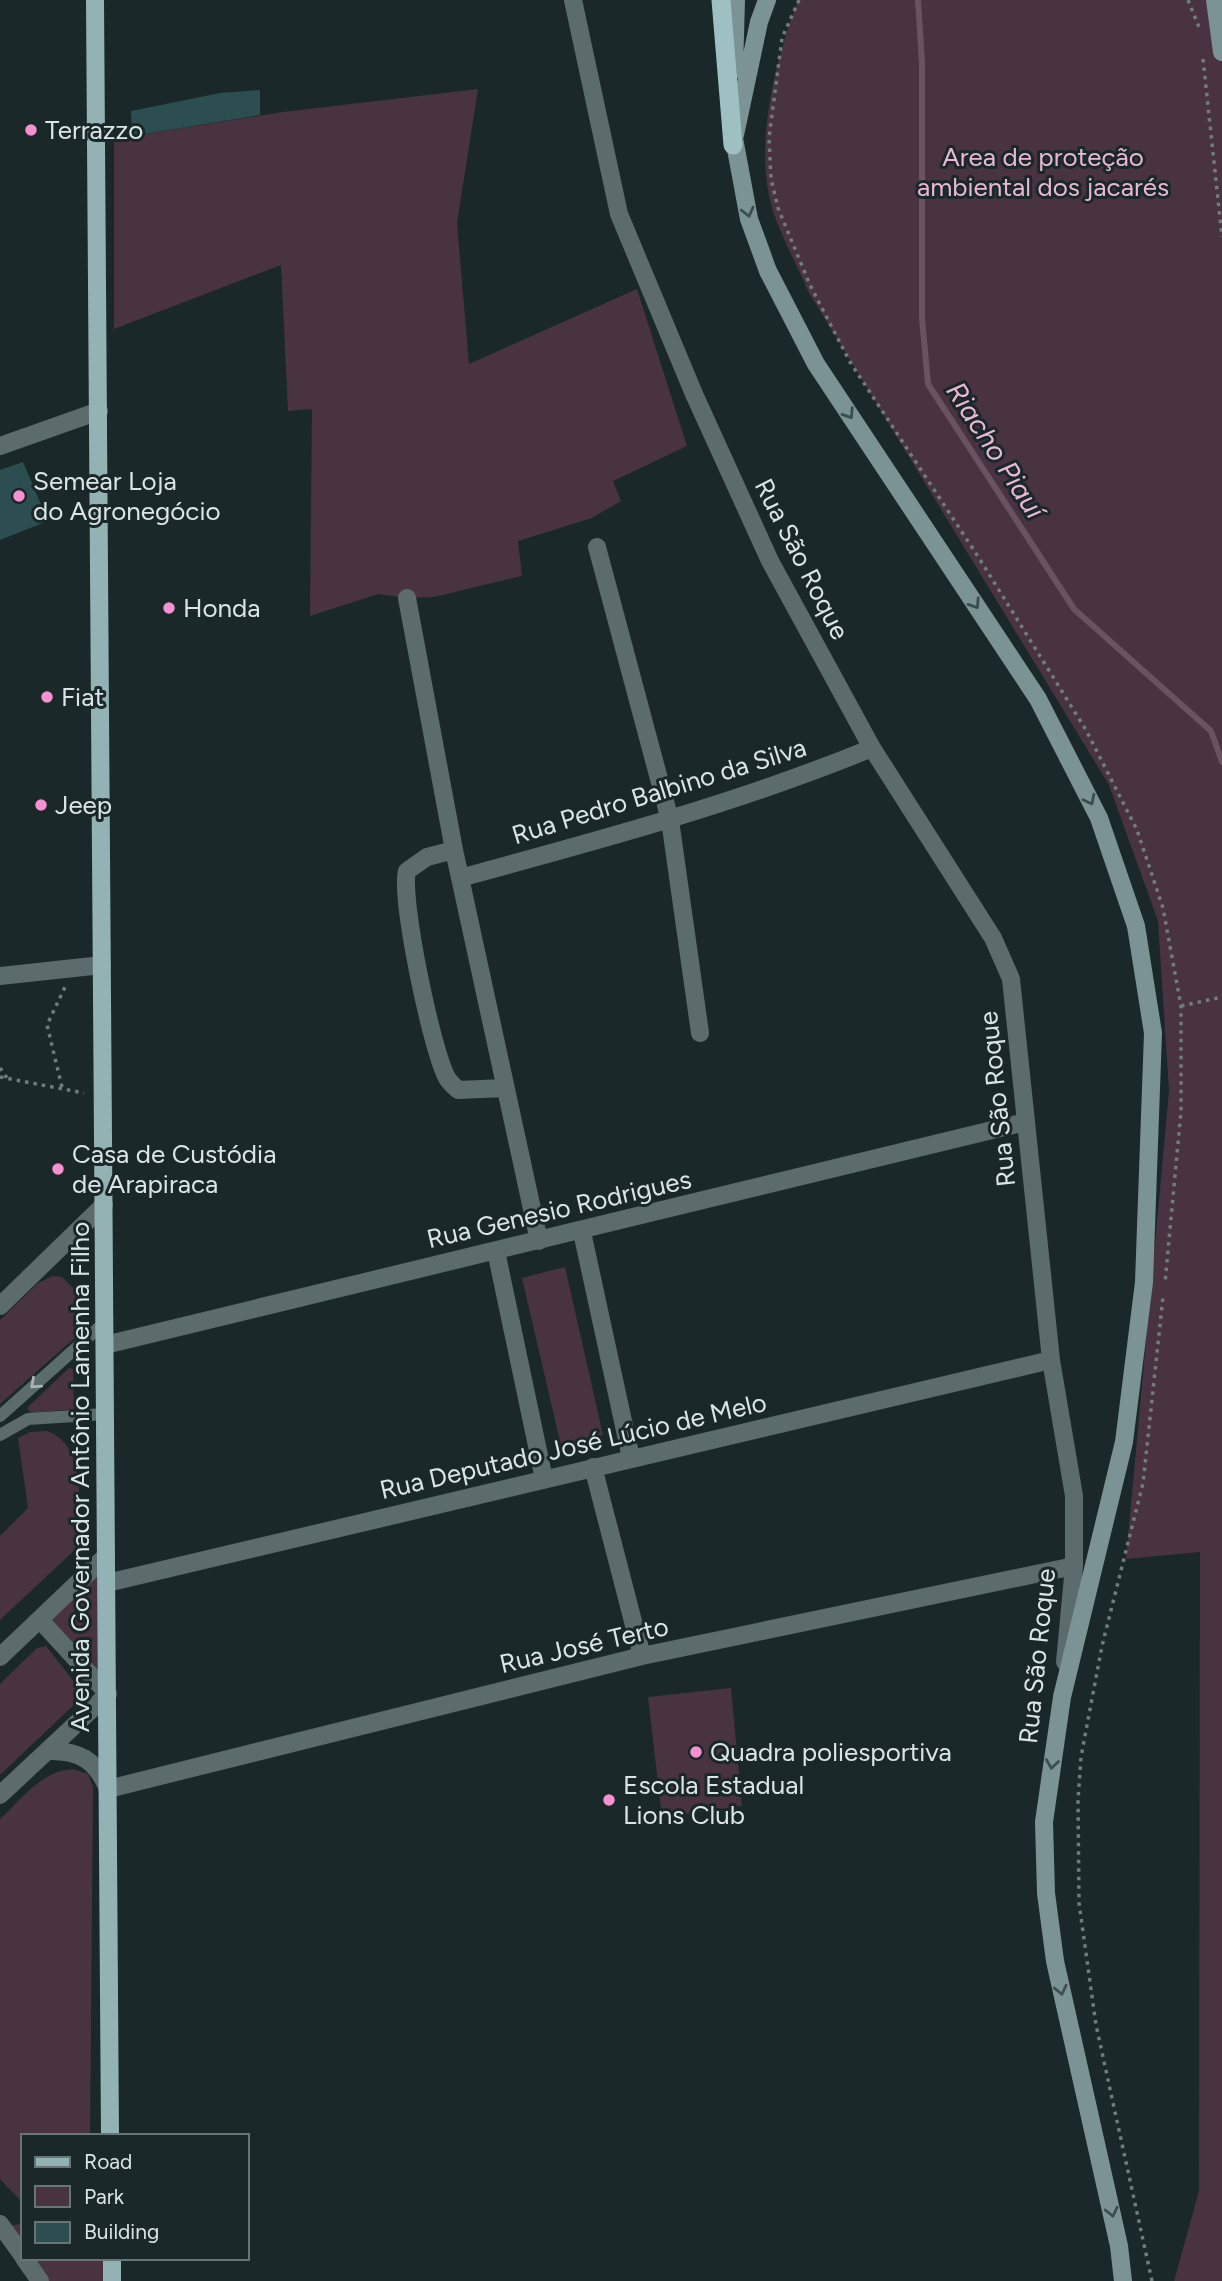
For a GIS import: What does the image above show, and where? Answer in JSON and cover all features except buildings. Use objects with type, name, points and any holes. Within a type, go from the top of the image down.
[{"type":"highway","points":[[720,0],[733,145]]},
{"type":"main road","name":"Avenida Governador Antônio Lamenha Filho","points":[[97,0],[110,2134]]},
{"type":"main road","points":[[736,0],[733,145],[749,219],[780,295],[816,364],[1038,699],[1099,818],[1136,926],[1153,1033],[1144,1282],[1124,1442],[1062,1697]]},
{"type":"main road","points":[[733,145],[759,22],[767,0]]},
{"type":"main road","points":[[1215,0],[1222,52]]},
{"type":"main road","name":"Rua São Roque","points":[[1062,1697],[1044,1822],[1046,1893],[1055,1961],[1119,2246],[1123,2281]]},
{"type":"main road","points":[[112,2260],[112,2281]]},
{"type":"street","name":"Rua São Roque","points":[[573,0],[619,214],[694,394],[770,561],[872,748],[993,938],[1011,979],[1051,1360],[1074,1496],[1074,1566],[1062,1697]]},
{"type":"street","points":[[0,446],[99,411]]},
{"type":"street","points":[[597,547],[670,820],[700,1033]]},
{"type":"street","points":[[407,598],[454,850],[539,1241]]},
{"type":"street","name":"Rua Pedro Balbino da Silva","points":[[460,878],[670,820],[806,775],[872,748]]},
{"type":"street","points":[[454,850],[427,857],[407,872],[404,884],[408,918],[438,1054],[448,1080],[458,1090],[504,1088]]},
{"type":"street","points":[[0,976],[103,965]]},
{"type":"street","name":"Rua Genesio Rodrigues","points":[[105,1345],[1025,1122]]},
{"type":"street","points":[[0,1307],[104,1205]]},
{"type":"street","points":[[582,1231],[631,1458]]},
{"type":"street","points":[[496,1251],[544,1479]]},
{"type":"street","name":"Rua Deputado José Lúcio de Melo","points":[[107,1583],[1051,1360]]},
{"type":"street","points":[[593,1467],[642,1656]]},
{"type":"street","points":[[0,1657],[106,1556]]},
{"type":"street","name":"Rua José Terto","points":[[108,1789],[642,1656],[1074,1566]]},
{"type":"street","points":[[0,1795],[108,1694],[40,1619]]},
{"type":"street","points":[[47,1751],[78,1753],[90,1759],[108,1789]]},
{"type":"street","points":[[1,2225],[21,2224]]},
{"type":"street","points":[[1,2225],[21,2253]]},
{"type":"street","points":[[26,2260],[40,2281]]},
{"type":"lane","points":[[0,1416],[104,1323]]},
{"type":"lane","points":[[0,1435],[28,1419],[105,1414]]},
{"type":"path","points":[[799,0],[782,38],[769,138],[771,178],[778,208],[810,285],[850,362],[979,558],[1086,730],[1137,830],[1163,908],[1181,1006],[1181,1111],[1143,1483],[1102,1646],[1081,1757],[1078,1800],[1079,1903],[1097,2025],[1152,2281]]},
{"type":"path","points":[[1188,0],[1200,31]]},
{"type":"path","points":[[1203,59],[1222,237]]},
{"type":"path","points":[[62,1087],[47,1025],[75,967]]},
{"type":"path","points":[[1181,1006],[1222,998]]},
{"type":"path","points":[[0,1068],[6,1078]]},
{"type":"path","points":[[0,1077],[62,1087],[103,1098]]},
{"type":"green space","name":"Area de proteção ambiental dos jacarés","points":[[798,0],[1222,0],[1222,2281],[1174,2281],[1199,2191],[1200,1552],[1126,1559],[1169,1091],[1158,921],[1109,785],[808,291],[773,211],[765,160],[769,105],[782,50]]},
{"type":"green space","points":[[478,89],[457,223],[469,364],[637,289],[687,446],[613,481],[621,501],[592,518],[518,541],[522,576],[434,597],[407,598],[378,594],[310,616],[312,409],[288,411],[281,265],[114,329],[114,139],[283,112]]},
{"type":"green space","points":[[565,1267],[603,1435],[561,1446],[522,1278]]},
{"type":"green space","points":[[53,1276],[62,1277],[75,1290],[78,1335],[0,1404],[0,1320],[38,1283]]},
{"type":"green space","points":[[69,1368],[73,1369],[74,1409],[31,1413],[27,1408]]},
{"type":"green space","points":[[47,1431],[60,1438],[75,1464],[80,1545],[0,1620],[0,1536],[28,1508],[18,1438],[30,1432]]},
{"type":"green space","points":[[106,1556],[108,1694],[40,1620]]},
{"type":"green space","points":[[46,1646],[82,1692],[79,1700],[0,1775],[0,1684],[37,1648]]},
{"type":"green space","name":"Quadra poliesportiva","points":[[731,1688],[742,1806],[662,1817],[648,1697]]},
{"type":"green space","points":[[73,1769],[88,1774],[93,1787],[90,2134],[21,2134],[21,2201],[0,2179],[0,1819],[42,1780]]},
{"type":"green space","points":[[21,2224],[21,2256],[2,2226]]},
{"type":"green space","points":[[24,2260],[112,2260],[112,2281],[37,2281]]},
{"type":"waterway","name":"Riacho Piauí","points":[[918,0],[922,63],[922,318],[928,384],[1074,609],[1211,731],[1222,762]]},
{"type":"place","name":"Terrazzo","points":[[31,130]]},
{"type":"place","name":"Semear Loja do Agronegócio","points":[[19,496]]},
{"type":"place","name":"Honda","points":[[169,608]]},
{"type":"place","name":"Fiat","points":[[47,697]]},
{"type":"place","name":"Jeep","points":[[41,805]]},
{"type":"place","name":"Casa de Custódia de Arapiraca","points":[[58,1169]]},
{"type":"place","name":"Quadra poliesportiva","points":[[696,1752]]},
{"type":"place","name":"Escola Estadual Lions Club","points":[[609,1800]]}]
